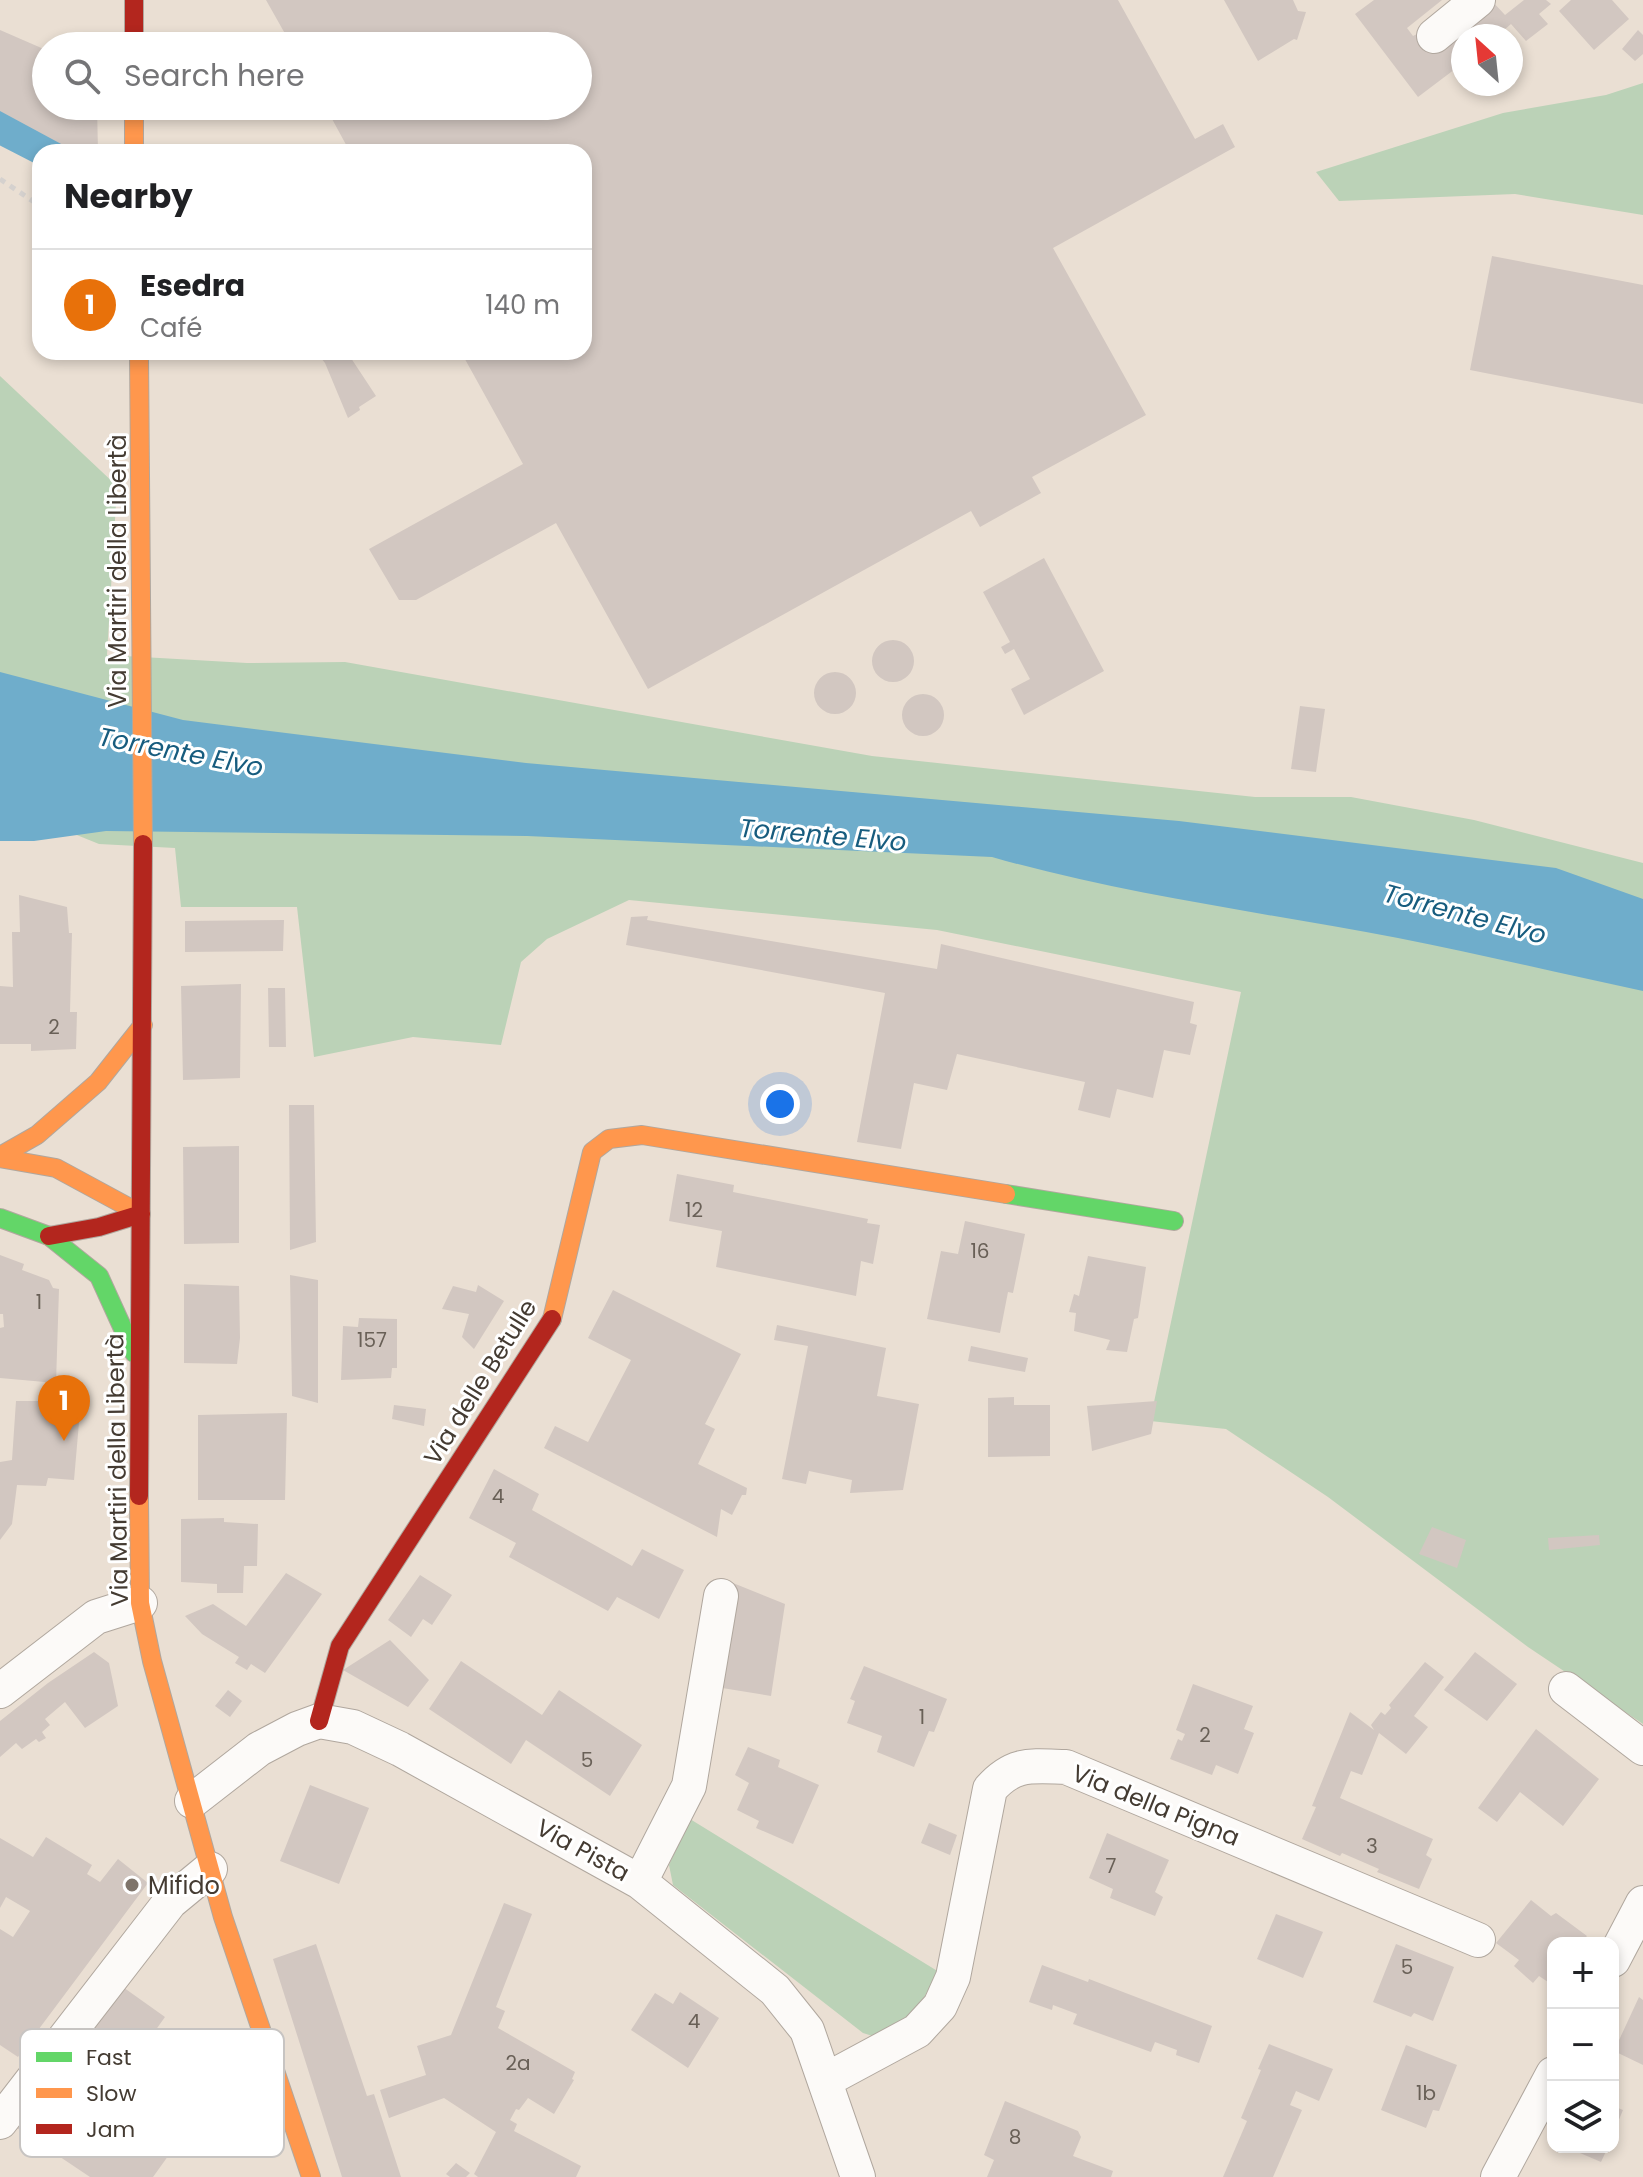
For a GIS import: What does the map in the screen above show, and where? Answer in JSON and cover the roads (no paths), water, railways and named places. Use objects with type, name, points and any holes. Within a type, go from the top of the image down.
[{"type":"main road","points":[[134,0],[134,32]]},
{"type":"main road","points":[[134,120],[134,144]]},
{"type":"main road","name":"Via Martiri della Libertà","points":[[139,360],[144,934],[138,1363],[140,1603],[152,1661],[223,1917],[261,2029]]},
{"type":"main road","points":[[0,1157],[37,1135],[98,1082],[143,1025]]},
{"type":"main road","name":"Via delle Betulle","points":[[319,1721],[340,1646],[555,1315],[592,1152],[609,1139],[642,1135],[1174,1221]]},
{"type":"main road","points":[[0,1157],[56,1168],[141,1214]]},
{"type":"main road","points":[[49,1236],[99,1227],[141,1214]]},
{"type":"main road","points":[[0,1218],[49,1236],[99,1276],[138,1363]]},
{"type":"main road","name":"Via Martiri della Libertà","points":[[284,2097],[311,2177]]},
{"type":"street","points":[[1434,36],[1478,0]]},
{"type":"street","points":[[640,1882],[689,1786],[721,1596]]},
{"type":"street","points":[[0,1691],[96,1617],[140,1603]]},
{"type":"street","points":[[1566,1689],[1643,1748]]},
{"type":"street","points":[[192,1801],[259,1749],[319,1721]]},
{"type":"street","name":"Via Pista","points":[[319,1721],[353,1727],[400,1749],[640,1882],[775,1990],[807,2030],[858,2177]]},
{"type":"street","name":"Via della Pigna","points":[[826,2080],[917,2031],[940,2006],[953,1977],[990,1789],[1004,1773],[1030,1766],[1066,1767],[1478,1940]]},
{"type":"street","points":[[72,2029],[170,1902],[210,1869]]},
{"type":"street","points":[[1619,1949],[1643,1903]]},
{"type":"street","points":[[1498,2177],[1549,2081]]},
{"type":"street","points":[[0,2122],[20,2096]]},
{"type":"water","name":"Torrente Elvo","points":[[0,672],[183,720],[526,763],[1179,821],[1556,868],[1643,899],[1643,991],[1398,938],[1092,882],[992,857],[527,836],[106,831],[34,841],[0,841]]},
{"type":"waterway","points":[[0,124],[39,144]]},
{"type":"place","name":"Esedra","points":[[64,1441]]},
{"type":"place","name":"Mifido","points":[[132,1885]]}]
